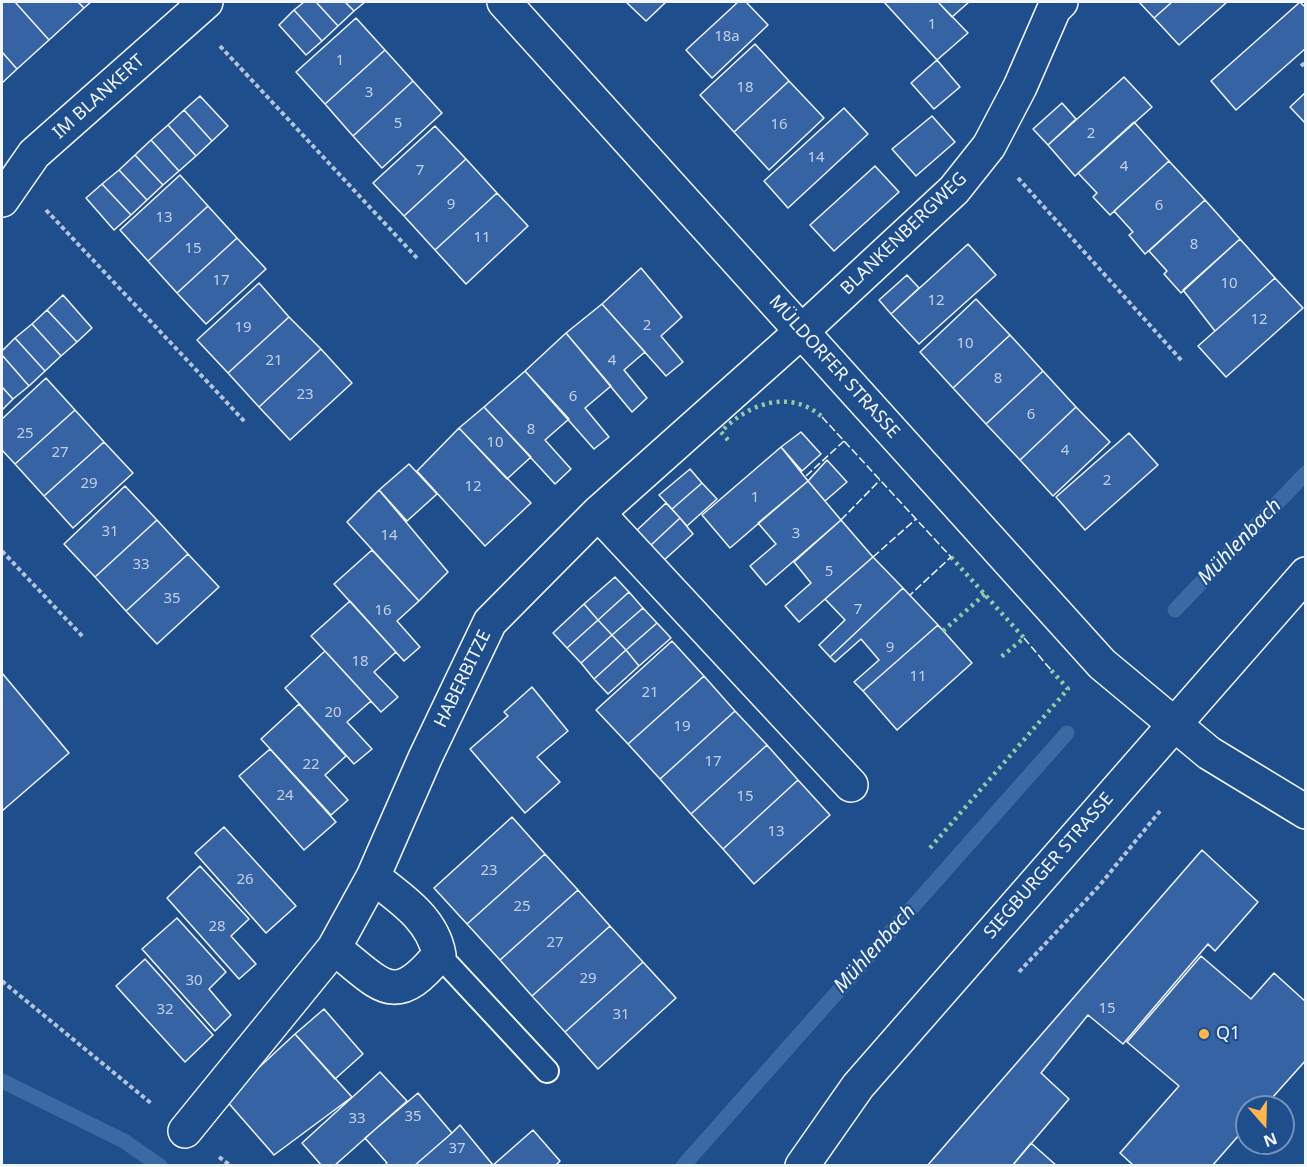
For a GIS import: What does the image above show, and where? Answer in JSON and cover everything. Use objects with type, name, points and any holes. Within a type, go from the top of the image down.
[{"type":"street","name":"MÜLDORFER STRASSE","points":[[504,2],[1102,664],[1209,753],[1305,812]]},
{"type":"street","name":"BLANKENBERGWEG","points":[[802,331],[954,190],[989,146],[1020,87],[1054,9],[1061,2]]},
{"type":"street","name":"IM BLANKERT","points":[[9,190],[34,154],[198,8]]},
{"type":"street","name":"HABERBITZE","points":[[185,1131],[334,948],[373,877],[420,768],[490,622],[598,513],[802,331]]},
{"type":"street","points":[[598,513],[851,785]]},
{"type":"street","name":"SIEGBURGER STRASSE","points":[[802,1166],[858,1086],[1305,574]]},
{"type":"street","points":[[334,948],[386,987],[402,988],[420,978],[439,955],[436,937],[422,918],[373,877]]},
{"type":"lane","points":[[439,955],[547,1071]]},
{"type":"path","points":[[198,8],[417,258]]},
{"type":"path","points":[[1301,66],[1305,62]]},
{"type":"path","points":[[989,146],[1182,361]]},
{"type":"path","points":[[9,190],[246,423]]},
{"type":"path","points":[[2,551],[82,637]]},
{"type":"path","points":[[2,981],[231,1166]]},
{"type":"building","points":[[2,2],[15,2],[49,40],[17,69],[2,52]]},
{"type":"building","points":[[15,2],[78,2],[84,8],[49,40]]},
{"type":"building","points":[[78,2],[91,2],[84,8]]},
{"type":"building","points":[[304,2],[316,2],[338,26],[322,41],[294,10]]},
{"type":"building","points":[[316,2],[345,2],[354,11],[338,26]]},
{"type":"building","points":[[345,2],[365,2],[354,11]]},
{"type":"building","points":[[626,2],[666,2],[646,21]]},
{"type":"building","points":[[738,2],[746,2],[768,25],[712,78],[686,50]]},
{"type":"building","points":[[884,2],[938,2],[968,33],[937,60]]},
{"type":"building","points":[[938,2],[969,2],[952,17]]},
{"type":"building","points":[[1139,2],[1172,2],[1154,18]]},
{"type":"building","points":[[1172,2],[1227,2],[1179,45],[1154,18]]},
{"type":"building","points":[[1300,2],[1306,8],[1306,48],[1236,110],[1211,81]]},
{"type":"building","points":[[294,10],[322,41],[306,55],[279,25]]},
{"type":"building","points":[[356,18],[385,50],[325,104],[296,72]]},
{"type":"building","points":[[755,44],[789,81],[734,132],[700,95]]},
{"type":"building","points":[[385,50],[413,81],[353,136],[325,104]]},
{"type":"building","points":[[2,52],[17,69],[2,83]]},
{"type":"building","points":[[937,60],[960,87],[934,109],[911,83]]},
{"type":"building","points":[[1124,77],[1152,107],[1075,176],[1048,145]]},
{"type":"building","points":[[413,81],[442,113],[382,168],[353,136]]},
{"type":"building","points":[[789,81],[824,118],[769,170],[734,132]]},
{"type":"building","points":[[1306,92],[1306,124],[1290,107]]},
{"type":"building","points":[[200,96],[228,126],[212,141],[184,110]]},
{"type":"building","points":[[1062,103],[1076,119],[1048,145],[1033,129]]},
{"type":"building","points":[[844,108],[868,134],[788,208],[764,181]]},
{"type":"building","points":[[184,110],[212,141],[196,156],[168,125]]},
{"type":"building","points":[[932,116],[955,142],[916,176],[892,149]]},
{"type":"building","points":[[1134,122],[1169,161],[1110,215],[1093,197],[1097,193],[1078,173]]},
{"type":"building","points":[[168,125],[196,156],[179,171],[151,140]]},
{"type":"building","points":[[435,126],[466,159],[404,216],[373,183]]},
{"type":"building","points":[[151,140],[179,171],[163,185],[135,155]]},
{"type":"building","points":[[135,155],[163,185],[147,200],[119,170]]},
{"type":"building","points":[[466,159],[497,193],[435,250],[404,216]]},
{"type":"building","points":[[1169,161],[1205,200],[1145,254],[1129,235],[1133,232],[1114,211]]},
{"type":"building","points":[[875,166],[899,192],[834,251],[810,225]]},
{"type":"building","points":[[119,170],[147,200],[131,215],[102,184]]},
{"type":"building","points":[[180,175],[208,206],[148,261],[120,230]]},
{"type":"building","points":[[102,184],[131,215],[114,230],[86,198]]},
{"type":"building","points":[[497,193],[528,226],[466,284],[435,250]]},
{"type":"building","points":[[1205,200],[1240,239],[1181,293],[1164,274],[1167,271],[1149,251]]},
{"type":"building","points":[[208,206],[237,238],[177,293],[148,261]]},
{"type":"building","points":[[237,238],[266,269],[206,324],[177,293]]},
{"type":"building","points":[[1240,239],[1275,278],[1215,331],[1183,290]]},
{"type":"building","points":[[968,244],[996,275],[919,344],[891,314]]},
{"type":"building","points":[[641,268],[682,317],[661,336],[683,362],[666,376],[602,304]]},
{"type":"building","points":[[907,275],[919,288],[891,314],[879,300]]},
{"type":"building","points":[[1275,278],[1303,308],[1226,377],[1198,346]]},
{"type":"building","points":[[259,283],[289,317],[228,373],[197,340]]},
{"type":"building","points":[[63,295],[92,328],[77,342],[47,310]]},
{"type":"building","points":[[976,299],[1010,335],[953,388],[920,352]]},
{"type":"building","points":[[602,304],[645,352],[624,370],[647,398],[632,412],[566,333]]},
{"type":"building","points":[[47,310],[77,342],[61,356],[32,324]]},
{"type":"building","points":[[289,317],[321,349],[259,407],[228,373]]},
{"type":"building","points":[[32,324],[61,356],[45,371],[15,338]]},
{"type":"building","points":[[566,333],[611,386],[585,408],[609,437],[594,449],[525,371]]},
{"type":"building","points":[[1010,335],[1043,371],[986,424],[953,388]]},
{"type":"building","points":[[15,338],[45,371],[29,386],[2,355],[2,351]]},
{"type":"building","points":[[321,349],[352,383],[290,440],[259,407]]},
{"type":"building","points":[[2,355],[29,386],[13,399],[2,387]]},
{"type":"building","points":[[525,371],[569,419],[545,440],[571,469],[555,484],[484,407]]},
{"type":"building","points":[[1043,371],[1076,407],[1020,460],[986,424]]},
{"type":"building","points":[[46,378],[75,410],[15,464],[2,450],[2,419]]},
{"type":"building","points":[[2,387],[13,399],[2,410]]},
{"type":"building","points":[[484,407],[531,457],[507,479],[459,428]]},
{"type":"building","points":[[1076,407],[1110,442],[1053,496],[1020,460]]},
{"type":"building","points":[[75,410],[104,442],[44,496],[15,464]]},
{"type":"building","points":[[459,428],[531,503],[485,546],[417,471]]},
{"type":"building","points":[[801,432],[821,454],[802,471],[781,447]]},
{"type":"building","points":[[1129,433],[1158,465],[1085,530],[1056,497]]},
{"type":"building","points":[[104,442],[133,473],[73,528],[44,496]]},
{"type":"building","points":[[781,447],[808,481],[730,548],[702,515]]},
{"type":"building","points":[[827,460],[847,482],[825,501],[808,481]]},
{"type":"building","points":[[409,464],[437,494],[407,521],[379,490]]},
{"type":"building","points":[[690,469],[702,483],[672,509],[659,495]]},
{"type":"building","points":[[808,481],[841,520],[766,585],[750,566],[776,544],[758,523]]},
{"type":"building","points":[[702,483],[717,499],[687,526],[672,509]]},
{"type":"building","points":[[125,486],[157,520],[95,577],[64,544]]},
{"type":"building","points":[[379,490],[448,572],[419,601],[347,522]]},
{"type":"building","points":[[666,503],[680,518],[650,546],[636,531]]},
{"type":"building","points":[[680,518],[693,534],[663,561],[650,546]]},
{"type":"building","points":[[157,520],[188,554],[126,611],[95,577]]},
{"type":"building","points":[[841,520],[873,557],[799,622],[785,606],[811,583],[794,562]]},
{"type":"building","points":[[372,550],[419,601],[397,621],[420,647],[404,661],[334,584]]},
{"type":"building","points":[[188,554],[219,587],[157,644],[126,611]]},
{"type":"building","points":[[873,557],[903,588],[830,657],[819,645],[845,620],[825,599]]},
{"type":"building","points":[[615,577],[629,592],[598,620],[584,604]]},
{"type":"building","points":[[903,588],[938,625],[863,691],[854,682],[879,660],[861,639],[835,662],[830,657]]},
{"type":"building","points":[[629,592],[643,608],[612,635],[598,620]]},
{"type":"building","points":[[350,601],[396,652],[374,672],[398,697],[381,712],[311,636]]},
{"type":"building","points":[[584,604],[598,620],[567,648],[553,633]]},
{"type":"building","points":[[643,608],[657,623],[626,650],[612,635]]},
{"type":"building","points":[[598,620],[612,635],[581,663],[567,648]]},
{"type":"building","points":[[657,623],[671,638],[639,666],[626,650]]},
{"type":"building","points":[[938,625],[972,663],[897,730],[863,691]]},
{"type":"building","points":[[612,635],[626,650],[594,679],[581,663]]},
{"type":"building","points":[[672,641],[704,676],[628,744],[596,710]]},
{"type":"building","points":[[626,650],[639,666],[608,694],[594,679]]},
{"type":"building","points":[[325,651],[371,701],[347,722],[372,749],[354,764],[285,688]]},
{"type":"building","points":[[2,673],[69,753],[2,811]]},
{"type":"building","points":[[704,676],[735,711],[660,779],[628,744]]},
{"type":"building","points":[[532,687],[568,731],[537,757],[560,782],[525,813],[470,749],[508,716],[504,712]]},
{"type":"building","points":[[299,704],[346,756],[325,775],[348,800],[331,815],[261,739]]},
{"type":"building","points":[[735,711],[767,745],[691,814],[660,779]]},
{"type":"building","points":[[767,745],[798,780],[723,849],[691,814]]},
{"type":"building","points":[[270,749],[336,822],[304,850],[239,776]]},
{"type":"building","points":[[798,780],[830,815],[754,884],[723,849]]},
{"type":"building","points":[[512,817],[545,854],[467,924],[434,888]]},
{"type":"building","points":[[224,827],[296,906],[266,933],[195,853]]},
{"type":"building","points":[[1202,850],[1258,902],[1215,951],[1208,944],[1123,1044],[1088,1015],[1041,1073],[1069,1099],[1012,1166],[927,1166]]},
{"type":"building","points":[[545,854],[578,890],[500,960],[467,924]]},
{"type":"building","points":[[200,866],[249,919],[231,936],[256,964],[239,979],[167,898]]},
{"type":"building","points":[[578,890],[610,926],[532,996],[500,960]]},
{"type":"building","points":[[177,918],[226,972],[209,989],[231,1015],[215,1031],[142,949]]},
{"type":"building","points":[[610,926],[643,962],[565,1032],[532,996]]},
{"type":"building","points":[[1201,956],[1251,999],[1274,973],[1306,1002],[1306,1060],[1275,1095],[1235,1095],[1235,1140],[1212,1166],[1134,1166],[1120,1153],[1179,1086],[1127,1042]]},
{"type":"building","points":[[145,959],[213,1035],[185,1062],[116,986]]},
{"type":"building","points":[[643,962],[676,998],[598,1069],[565,1032]]},
{"type":"building","points":[[324,1009],[363,1054],[335,1079],[295,1034]]},
{"type":"building","points":[[295,1034],[352,1097],[274,1155],[225,1099]]},
{"type":"building","points":[[380,1072],[407,1101],[334,1166],[322,1166],[302,1143]]},
{"type":"building","points":[[418,1093],[452,1133],[414,1166],[384,1166],[387,1163],[365,1138]]},
{"type":"building","points":[[460,1125],[493,1165],[414,1166],[452,1133]]},
{"type":"building","points":[[533,1130],[560,1161],[555,1166],[492,1166]]},
{"type":"building","points":[[1031,1143],[1057,1166],[1012,1166]]},
{"type":"waterway","name":"Mühlenbach","points":[[1175,610],[1306,473]]},
{"type":"waterway","name":"Mühlenbach","points":[[683,1166],[1067,733]]},
{"type":"waterway","name":"Mühlenbach","points":[[2,1081],[124,1141],[160,1166]]},
{"type":"hedge","points":[[728,440],[721,432],[731,422],[756,407],[769,403],[796,403],[810,408],[822,417]]},
{"type":"hedge","points":[[951,557],[1024,638],[1001,657]]},
{"type":"hedge","points":[[943,631],[985,594]]},
{"type":"hedge","points":[[930,848],[1068,689],[1051,670]]},
{"type":"fence","points":[[822,417],[951,557],[910,595]]},
{"type":"fence","points":[[806,476],[844,441]]},
{"type":"fence","points":[[841,520],[880,480]]},
{"type":"fence","points":[[873,557],[916,519]]},
{"type":"fence","points":[[1024,638],[1051,670]]},
{"type":"place","name":"Q1","points":[[1204,1034]]}]
